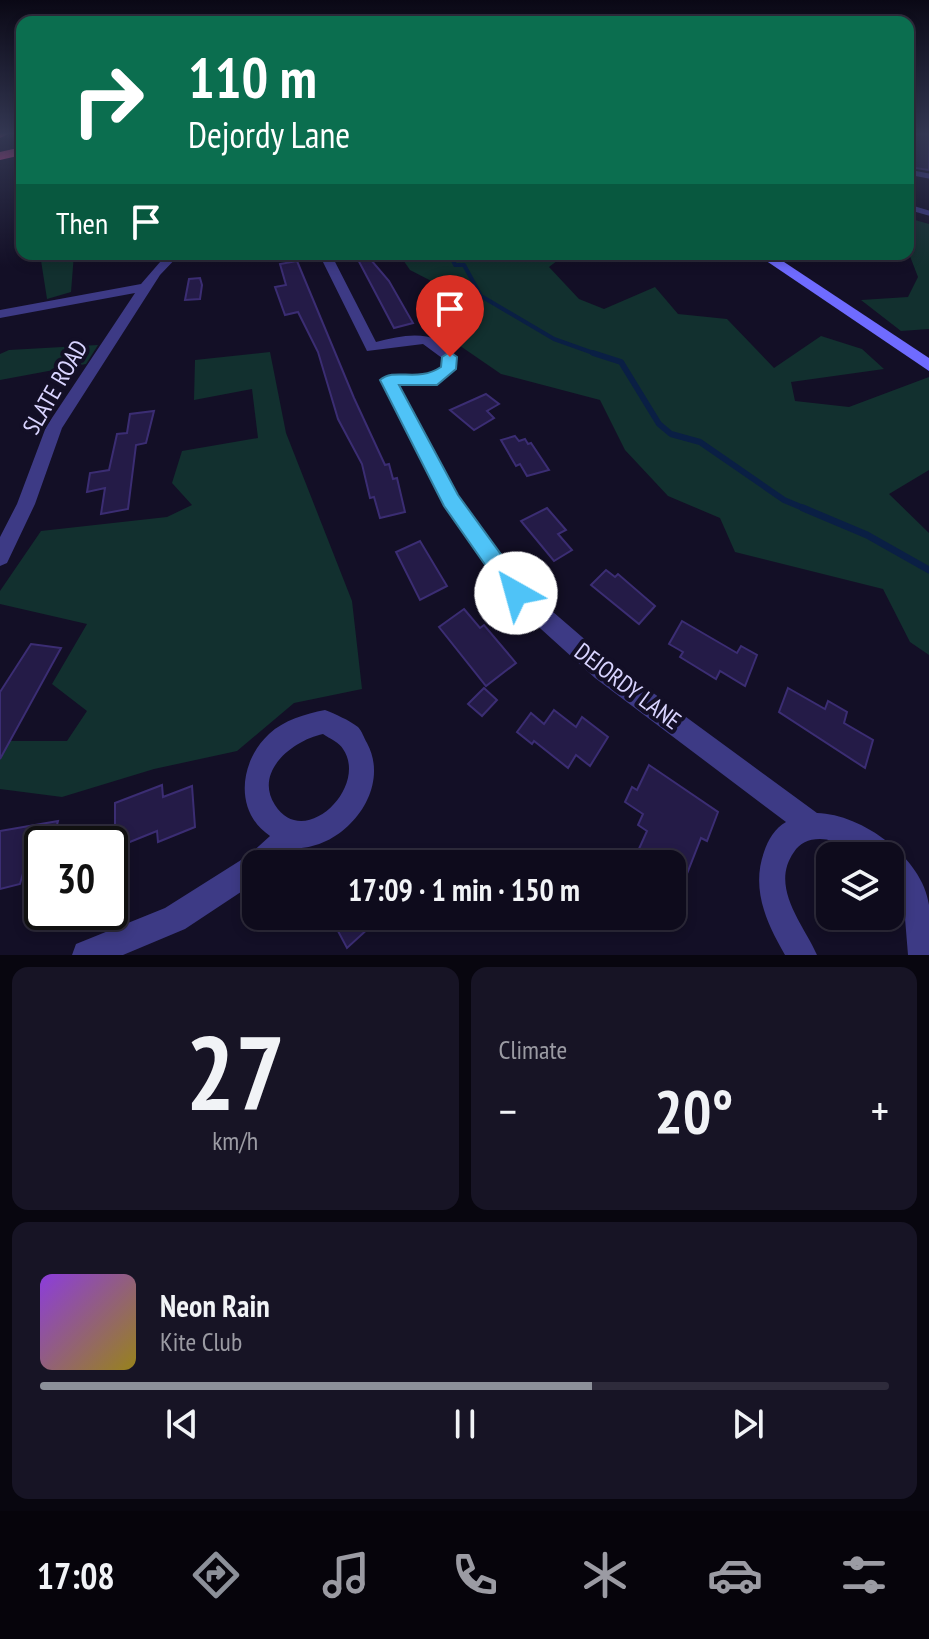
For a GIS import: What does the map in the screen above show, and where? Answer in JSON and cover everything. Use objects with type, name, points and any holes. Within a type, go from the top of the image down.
[{"type":"street","name":"SLATE ROAD","points":[[0,557],[26,504],[54,427],[145,287],[169,260]]},
{"type":"street","name":"DEJORDY LANE","points":[[328,260],[451,501],[516,593],[603,670],[812,825],[833,826],[856,834],[866,842]]},
{"type":"street","points":[[772,260],[929,366]]},
{"type":"street","points":[[0,314],[145,287]]},
{"type":"street","points":[[274,850],[292,835],[309,835],[327,829],[354,802],[361,784],[363,766],[351,736],[340,727],[325,722],[308,723],[284,736],[265,758],[258,777],[258,796],[264,814],[275,827],[292,835]]},
{"type":"street","points":[[802,955],[784,927],[774,897],[772,870],[779,847],[793,832],[812,825]]},
{"type":"street","points":[[87,955],[175,919],[242,875]]},
{"type":"street","points":[[904,884],[913,897],[922,925],[923,955]]},
{"type":"green space","points":[[914,220],[929,224],[929,329],[901,331],[861,300],[908,297],[918,277],[911,260],[914,260]]},
{"type":"green space","points":[[41,260],[74,260],[71,292],[47,299]]},
{"type":"green space","points":[[403,260],[558,260],[549,267],[579,299],[604,309],[655,287],[678,314],[727,319],[774,368],[821,336],[862,349],[884,369],[791,382],[795,401],[849,407],[929,377],[929,470],[889,494],[929,533],[929,655],[910,642],[883,589],[735,552],[720,518],[668,496],[625,450],[600,400],[501,374],[437,330],[453,319],[434,293],[441,286],[410,270]]},
{"type":"green space","points":[[98,345],[86,364],[0,380],[0,354],[9,350]]},
{"type":"green space","points":[[270,352],[286,433],[352,601],[362,689],[294,703],[237,751],[154,769],[62,797],[0,789],[0,741],[67,741],[87,711],[52,684],[87,624],[0,604],[0,591],[41,531],[167,517],[192,505],[172,483],[182,451],[258,438],[252,389],[194,400],[195,360]]},
{"type":"building","points":[[358,260],[371,260],[389,281],[413,323],[394,328]]},
{"type":"building","points":[[297,261],[354,398],[385,465],[389,464],[393,479],[397,478],[405,512],[380,518],[374,497],[370,498],[362,464],[338,419],[318,352],[298,312],[285,315],[275,287],[286,285],[280,264]]},
{"type":"building","points":[[200,278],[200,299],[185,300],[189,279]]},
{"type":"building","points":[[486,394],[499,404],[487,411],[494,418],[474,430],[450,410]]},
{"type":"building","points":[[154,411],[146,443],[136,445],[128,509],[101,514],[105,488],[87,492],[90,473],[109,470],[117,434],[127,433],[130,414]]},
{"type":"building","points":[[515,436],[519,441],[525,439],[528,444],[531,443],[549,470],[527,476],[520,464],[516,466],[501,440]]},
{"type":"building","points":[[547,508],[566,530],[558,534],[572,550],[554,561],[521,521]]},
{"type":"building","points":[[420,541],[447,586],[420,600],[396,552]]},
{"type":"building","points":[[606,570],[615,577],[618,574],[655,606],[639,624],[591,585]]},
{"type":"building","points":[[464,609],[480,628],[484,625],[516,663],[486,686],[439,627]]},
{"type":"building","points":[[682,621],[737,653],[741,646],[757,655],[745,686],[720,671],[716,679],[680,657],[683,652],[669,644]]},
{"type":"building","points":[[31,644],[61,648],[0,759],[0,692]]},
{"type":"building","points":[[484,688],[497,700],[482,716],[468,704]]},
{"type":"building","points":[[788,688],[825,709],[828,701],[847,712],[844,723],[873,740],[865,768],[779,712]]},
{"type":"building","points":[[554,710],[576,727],[582,717],[608,737],[590,766],[576,755],[568,768],[534,741],[532,744],[517,732],[531,713],[544,724]]},
{"type":"building","points":[[649,765],[718,812],[707,841],[701,838],[686,876],[686,850],[638,850],[647,831],[638,825],[643,814],[625,802],[632,787],[637,790]]},
{"type":"building","points":[[162,785],[163,797],[192,786],[195,827],[158,842],[157,831],[128,843],[128,826],[115,826],[115,803]]},
{"type":"building","points":[[58,821],[57,826],[29,826]]},
{"type":"building","points":[[24,827],[24,870],[20,884],[0,889],[0,831]]},
{"type":"building","points":[[337,930],[367,930],[347,948]]},
{"type":"waterway","points":[[453,260],[455,265],[464,265],[481,296],[554,339],[597,354]]},
{"type":"waterway","points":[[593,353],[597,354]]},
{"type":"waterway","points":[[597,354],[621,362],[659,424],[671,434],[700,442],[784,500],[808,510]]},
{"type":"waterway","points":[[803,508],[867,535],[929,570]]},
{"type":"route","points":[[450,357],[448,369],[431,381],[388,380],[451,501],[516,593]]}]
